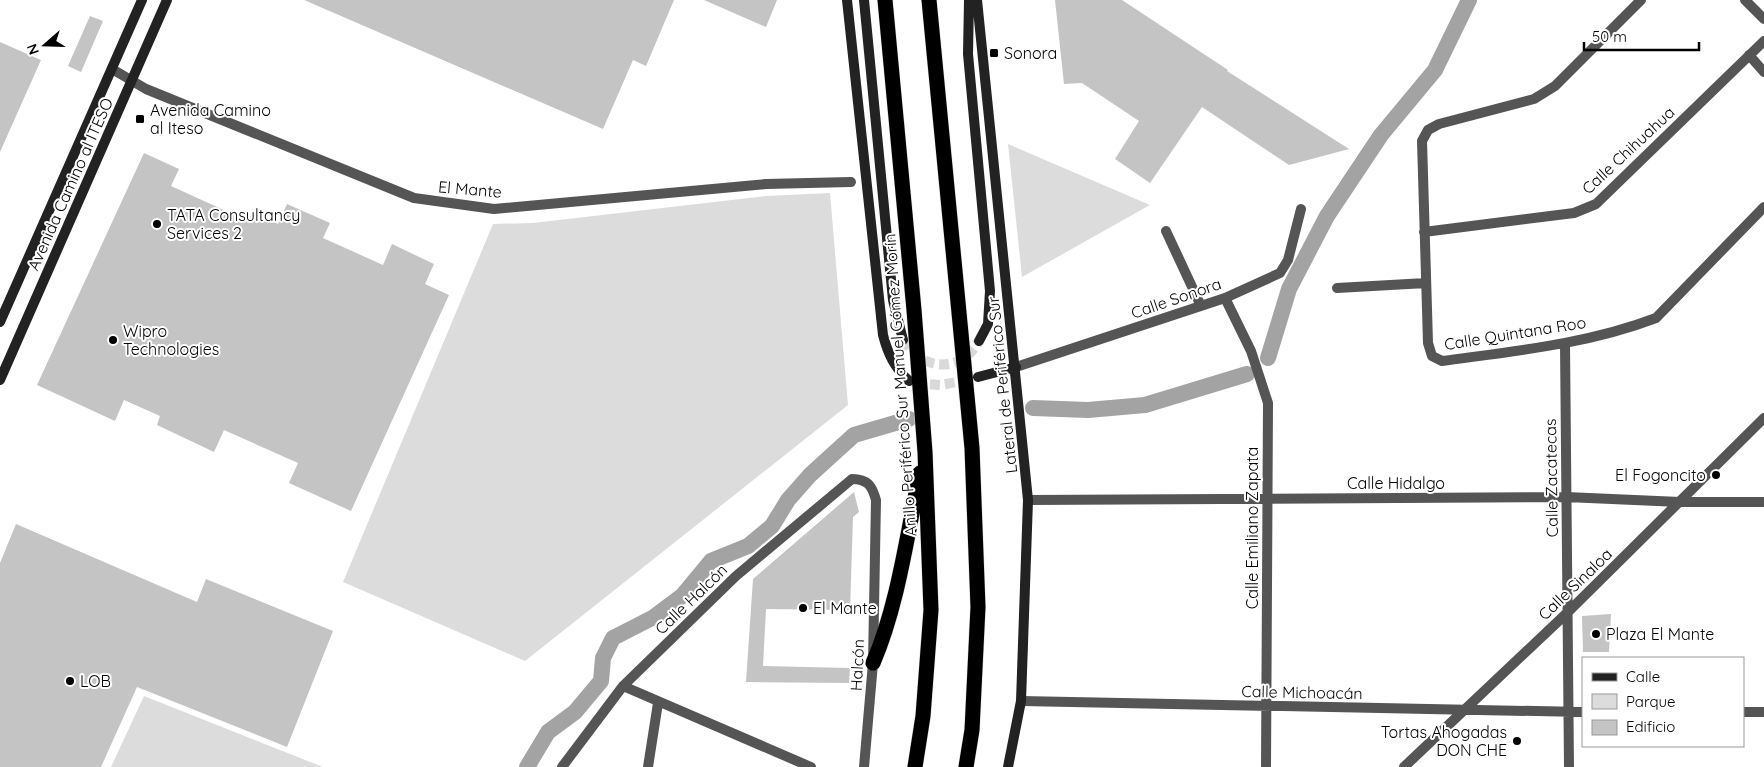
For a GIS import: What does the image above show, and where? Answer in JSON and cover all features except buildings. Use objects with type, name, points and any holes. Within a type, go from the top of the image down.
[{"type":"highway","name":"Anillo Periférico Sur Manuel Gómez Morín","points":[[885,0],[914,310],[925,452],[931,610],[923,716],[915,767]]},
{"type":"highway","points":[[929,0],[972,448],[978,607],[972,730],[966,767]]},
{"type":"highway","points":[[873,663],[882,644],[891,610],[925,452]]},
{"type":"highway","points":[[972,730],[975,767]]},
{"type":"street","name":"Avenida Camino al ITESO","points":[[0,322],[142,0]]},
{"type":"street","name":"Avenida Camino al ITESO","points":[[0,380],[167,0]]},
{"type":"street","points":[[847,0],[883,335],[889,356],[897,370],[909,381]]},
{"type":"street","points":[[864,0],[893,300],[903,340]]},
{"type":"street","points":[[970,0],[968,54],[990,290],[988,324],[980,341]]},
{"type":"street","name":"Lateral de Periférico Sur","points":[[977,0],[1016,367],[1028,500],[1021,701],[1008,767]]},
{"type":"street","points":[[1745,0],[1764,19]]},
{"type":"street","points":[[1337,288],[1426,283],[1422,141],[1428,130],[1439,124],[1534,99],[1555,86],[1639,1]]},
{"type":"street","name":"Calle Chihuahua","points":[[1424,232],[1574,213],[1596,204],[1764,41]]},
{"type":"street","points":[[1749,55],[1764,72]]},
{"type":"street","name":"El Mante","points":[[112,69],[155,93],[414,198],[494,209],[766,184],[851,182]]},
{"type":"street","name":"Calle Quintana Roo","points":[[1426,283],[1428,343],[1432,356],[1442,361],[1565,344],[1633,327],[1656,318],[1764,206]]},
{"type":"street","name":"Calle Sonora","points":[[1016,367],[1225,298],[1280,273],[1288,260],[1301,209]]},
{"type":"street","points":[[1166,231],[1201,306]]},
{"type":"street","name":"Calle Emiliano Zapata","points":[[1225,298],[1251,351],[1268,403],[1266,767]]},
{"type":"street","name":"Calle Zacatecas","points":[[1565,344],[1569,767]]},
{"type":"street","points":[[978,377],[1016,367]]},
{"type":"street","name":"Calle Sinaloa","points":[[1404,767],[1568,612],[1764,418]]},
{"type":"street","name":"Calle Halcón","points":[[562,767],[622,686],[736,576],[842,486],[852,479],[863,479]]},
{"type":"street","name":"Halcón","points":[[863,479],[872,487],[876,500],[873,663],[864,767]]},
{"type":"street","name":"Calle Hidalgo","points":[[1028,500],[1566,497],[1680,502],[1764,502]]},
{"type":"street","points":[[622,686],[811,767]]},
{"type":"street","name":"Calle Michoacán","points":[[1021,701],[1266,707],[1465,708],[1582,712]]},
{"type":"street","points":[[648,767],[658,703]]},
{"type":"street","points":[[1744,712],[1764,712]]},
{"type":"green space","points":[[1008,144],[1150,205],[1022,277]]},
{"type":"green space","points":[[830,193],[848,405],[525,661],[343,582],[493,224],[533,223],[766,196]]},
{"type":"green space","points":[[144,696],[323,767],[111,767]]},
{"type":"waterway","points":[[1268,358],[1289,289],[1327,216],[1381,135],[1435,70],[1469,0]]},
{"type":"waterway","points":[[1033,408],[1088,410],[1145,405],[1247,374]]},
{"type":"waterway","points":[[527,767],[548,732],[575,712],[601,681],[603,658],[613,638],[654,617],[682,596],[711,561],[748,546],[772,526],[788,500],[810,475],[854,435],[909,419]]},
{"type":"tunnel","points":[[903,340],[920,358],[931,363],[941,364],[952,363],[962,359],[971,352],[979,341]]},
{"type":"tunnel","points":[[915,383],[941,385],[972,379]]},
{"type":"place","name":"Sonora","points":[[994,53]]},
{"type":"place","name":"Avenida Camino al Iteso","points":[[140,119]]},
{"type":"place","name":"TATA Consultancy Services 2","points":[[157,224]]},
{"type":"place","name":"Wipro Technologies","points":[[113,340]]},
{"type":"place","name":"El Fogoncito","points":[[1716,475]]},
{"type":"place","name":"El Mante","points":[[803,608]]},
{"type":"place","name":"Plaza El Mante","points":[[1596,634]]},
{"type":"place","name":"LOB","points":[[70,681]]},
{"type":"place","name":"Tortas Ahogadas DON CHE","points":[[1517,741]]}]
